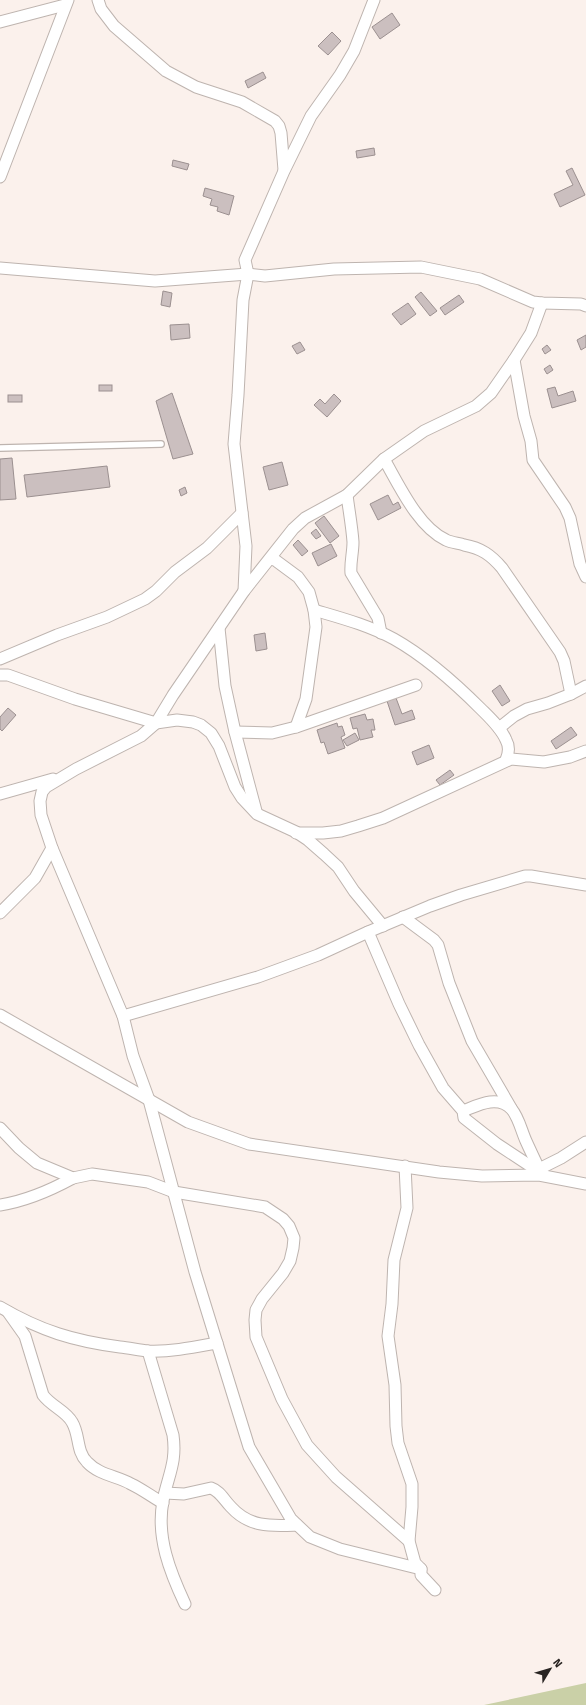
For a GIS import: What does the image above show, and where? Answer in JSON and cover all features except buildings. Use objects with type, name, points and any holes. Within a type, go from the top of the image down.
[{"type":"street","points":[[98,0],[101,9],[114,26],[166,71],[196,87],[242,102],[274,121],[279,126],[281,133],[284,171]]},
{"type":"street","points":[[244,590],[246,546],[234,444],[239,388],[243,300],[248,274],[245,260],[284,171],[311,116],[340,75],[354,51],[374,0]]},
{"type":"street","points":[[0,22],[66,2]]},
{"type":"street","points":[[0,176],[66,2]]},
{"type":"street","points":[[0,268],[155,280],[248,274],[265,276],[334,269],[421,267],[480,279],[533,302],[584,303]]},
{"type":"street","points":[[421,1569],[357,1554],[328,1545],[310,1537],[291,1519],[249,1447],[195,1272],[149,1100],[133,1056],[123,1016],[52,848],[41,815],[40,801],[42,792],[46,787],[141,736],[156,723],[173,695],[244,590],[293,529],[305,518],[347,495],[384,459],[424,430],[476,406],[491,393],[531,333],[542,303]]},
{"type":"street","points":[[514,360],[524,416],[531,441],[533,460],[565,507],[570,518],[580,564],[586,577]]},
{"type":"street","points":[[384,459],[411,505],[423,522],[434,533],[447,541],[483,550],[493,557],[502,568],[560,652],[564,661],[571,694]]},
{"type":"street","points":[[347,495],[353,553],[350,565],[351,573],[378,618],[382,633]]},
{"type":"street","points":[[0,659],[38,642],[107,617],[145,599],[156,591],[174,572],[207,548],[242,513]]},
{"type":"street","points":[[270,559],[275,560],[298,577],[309,592],[314,610],[316,627],[306,700],[296,727]]},
{"type":"street","points":[[314,610],[353,621],[382,633],[409,649],[452,681],[499,728],[507,740],[509,748],[506,760]]},
{"type":"street","points":[[219,628],[225,686],[235,732],[257,814]]},
{"type":"street","points":[[0,675],[8,675],[75,700],[156,723],[177,720],[193,722],[201,725],[211,733],[219,746],[235,787],[242,798],[257,814],[296,832],[308,840],[338,867],[354,891],[383,926]]},
{"type":"street","points":[[235,732],[272,732],[296,727],[416,685]]},
{"type":"street","points":[[499,728],[514,716],[527,709],[548,703],[586,686]]},
{"type":"street","points":[[296,832],[329,832],[358,826],[383,818],[506,760],[517,759],[544,762],[570,757],[586,751]]},
{"type":"street","points":[[0,794],[49,779],[59,779]]},
{"type":"street","points":[[0,913],[35,878],[52,848]]},
{"type":"street","points":[[123,1016],[258,977],[318,955],[368,932],[461,895],[525,876],[586,885]]},
{"type":"street","points":[[403,918],[434,940],[438,946],[449,984],[472,1041],[510,1108],[517,1116],[525,1140],[540,1172]]},
{"type":"street","points":[[368,932],[399,1004],[420,1045],[443,1088],[463,1111],[464,1118],[480,1132],[540,1172]]},
{"type":"street","points":[[0,1015],[188,1122],[249,1144],[439,1172],[482,1176],[540,1172],[586,1184]]},
{"type":"street","points":[[463,1111],[490,1102],[502,1104],[510,1108]]},
{"type":"street","points":[[0,1128],[19,1148],[37,1163],[74,1178]]},
{"type":"street","points":[[540,1172],[586,1142]]},
{"type":"street","points":[[405,1166],[407,1208],[394,1260],[392,1304],[388,1336],[394,1385],[398,1443],[412,1484],[412,1507],[409,1541],[415,1563],[421,1569],[421,1575],[435,1590]]},
{"type":"street","points":[[0,1205],[23,1200],[59,1186],[74,1178],[92,1174],[148,1182],[174,1192],[265,1207],[275,1212],[289,1226],[294,1238],[290,1261],[283,1273],[262,1299],[256,1310],[256,1337],[282,1399],[307,1446],[336,1477],[409,1541]]},
{"type":"street","points":[[4,1309],[32,1325],[69,1338],[102,1345],[148,1351],[189,1348],[217,1343]]},
{"type":"street","points":[[4,1309],[25,1336],[43,1395],[49,1403],[73,1423],[82,1455],[87,1463],[101,1473],[130,1483],[164,1498],[211,1488],[219,1492],[238,1514],[254,1523],[267,1526],[297,1525]]},
{"type":"street","points":[[148,1351],[173,1435],[175,1450],[174,1460],[164,1498],[163,1537],[167,1559],[173,1578],[185,1604]]},
{"type":"lane","points":[[0,448],[161,444]]},
{"type":"green space","points":[[586,1683],[586,1705],[484,1705]]}]
